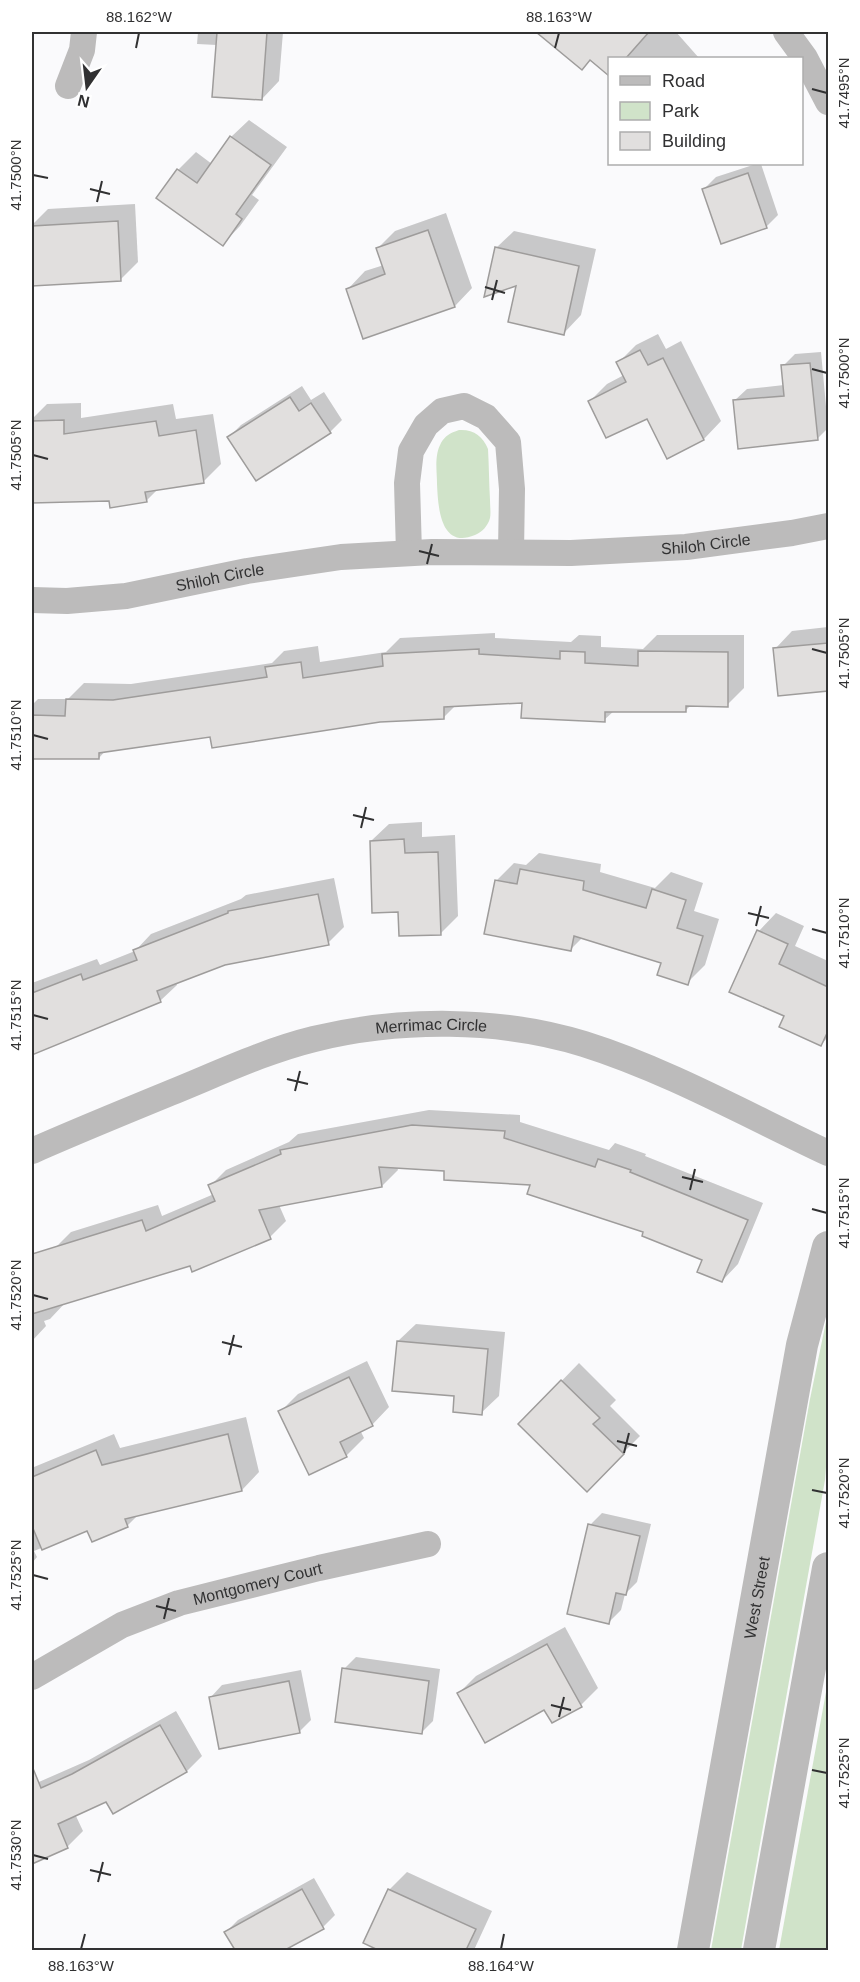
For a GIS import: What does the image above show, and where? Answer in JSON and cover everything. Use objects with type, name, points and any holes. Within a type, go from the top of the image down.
[{"type":"street","points":[[68,86],[82,50],[84,32]]},
{"type":"street","points":[[786,32],[805,58],[828,102]]},
{"type":"street","points":[[409,553],[407,483],[411,451],[426,425],[442,411],[464,406],[486,417],[508,442],[512,489],[511,552]]},
{"type":"street","name":"Shiloh Circle","points":[[32,600],[67,601],[126,596],[258,569],[341,557],[432,552],[571,553],[686,547],[828,526]]},
{"type":"street","name":"Merrimac Circle","points":[[32,1151],[253,1059],[312,1039],[387,1025],[465,1024],[535,1032],[583,1044],[628,1059],[828,1154]]},
{"type":"street","name":"West Street","points":[[693,1950],[802,1345],[828,1247]]},
{"type":"street","name":"Montgomery Court","points":[[32,1677],[122,1626],[179,1603],[428,1544]]},
{"type":"street","points":[[759,1950],[828,1568]]},
{"type":"green space","points":[[459,430],[473,432],[483,440],[488,449],[489,462],[489,521],[480,532],[463,538],[454,536],[443,523],[438,503],[436,464],[437,453],[443,441],[450,434]]},
{"type":"green space","points":[[828,1312],[828,1442],[825,1480],[741,1950],[711,1950],[810,1399]]},
{"type":"green space","points":[[828,1681],[828,1950],[779,1950]]},
{"type":"building","points":[[217,32],[267,32],[262,100],[212,97]]},
{"type":"building","points":[[536,32],[649,32],[627,57],[608,57],[608,75],[590,60],[582,70]]},
{"type":"building","points":[[230,136],[271,165],[236,214],[242,219],[223,246],[156,198],[177,169],[197,183]]},
{"type":"building","points":[[748,173],[767,228],[721,244],[702,189]]},
{"type":"building","points":[[118,221],[121,281],[32,286],[32,226]]},
{"type":"building","points":[[428,230],[455,307],[363,339],[346,289],[385,274],[376,248]]},
{"type":"building","points":[[495,247],[579,266],[564,335],[508,322],[516,286],[484,297]]},
{"type":"building","points":[[640,350],[648,365],[663,358],[704,440],[667,459],[647,419],[606,438],[588,401],[626,382],[616,362]]},
{"type":"building","points":[[810,363],[818,440],[738,449],[733,400],[784,396],[781,365]]},
{"type":"building","points":[[290,397],[299,411],[311,403],[331,433],[256,481],[227,437]]},
{"type":"building","points":[[64,420],[64,434],[156,421],[159,436],[196,430],[204,483],[145,492],[147,502],[110,508],[109,501],[32,503],[32,421]]},
{"type":"building","points":[[828,643],[828,691],[778,696],[773,648]]},
{"type":"building","points":[[479,649],[479,654],[560,659],[560,651],[585,652],[585,663],[638,666],[638,651],[728,652],[728,707],[686,706],[686,712],[605,712],[605,722],[521,718],[522,703],[444,707],[444,719],[380,722],[212,748],[210,737],[99,753],[99,759],[32,759],[32,715],[65,716],[66,699],[113,700],[267,677],[265,667],[301,662],[303,678],[383,666],[382,654]]},
{"type":"building","points":[[404,839],[405,853],[438,852],[441,935],[399,936],[398,912],[372,913],[370,841]]},
{"type":"building","points":[[520,869],[584,881],[583,890],[646,908],[652,889],[686,900],[677,928],[703,936],[688,985],[657,975],[661,963],[574,936],[571,951],[484,934],[495,880],[517,884]]},
{"type":"building","points":[[318,894],[329,945],[225,965],[157,991],[161,1002],[32,1055],[32,993],[81,974],[83,980],[137,960],[133,950],[228,913],[228,911]]},
{"type":"building","points":[[757,930],[788,944],[779,964],[828,987],[828,1031],[821,1046],[779,1027],[784,1016],[729,992]]},
{"type":"building","points":[[412,1125],[505,1131],[504,1138],[595,1167],[598,1159],[631,1170],[630,1172],[748,1220],[722,1282],[697,1272],[702,1260],[642,1236],[643,1232],[527,1194],[530,1185],[444,1180],[444,1171],[379,1167],[382,1187],[259,1210],[271,1239],[192,1272],[190,1266],[32,1314],[32,1254],[142,1220],[146,1231],[215,1201],[208,1185],[281,1154],[280,1150]]},
{"type":"building","points":[[397,1341],[488,1349],[482,1415],[453,1412],[454,1396],[392,1391]]},
{"type":"building","points":[[349,1377],[373,1426],[340,1442],[347,1457],[309,1475],[278,1411]]},
{"type":"building","points":[[561,1380],[600,1418],[593,1424],[624,1454],[587,1492],[518,1424]]},
{"type":"building","points":[[228,1434],[242,1491],[125,1519],[128,1527],[92,1542],[87,1531],[42,1550],[32,1526],[32,1477],[96,1450],[102,1465]]},
{"type":"building","points":[[588,1524],[640,1536],[626,1595],[616,1593],[609,1624],[567,1614]]},
{"type":"building","points":[[547,1644],[582,1707],[552,1723],[544,1710],[485,1743],[457,1693]]},
{"type":"building","points":[[342,1668],[429,1681],[422,1734],[335,1722]]},
{"type":"building","points":[[289,1681],[300,1733],[219,1749],[209,1697]]},
{"type":"building","points":[[160,1725],[187,1772],[113,1814],[106,1802],[58,1824],[68,1848],[32,1864],[32,1766],[41,1788],[72,1774]]},
{"type":"building","points":[[302,1889],[324,1929],[285,1950],[235,1950],[224,1932]]},
{"type":"building","points":[[388,1889],[476,1929],[466,1950],[378,1950],[363,1943]]}]
